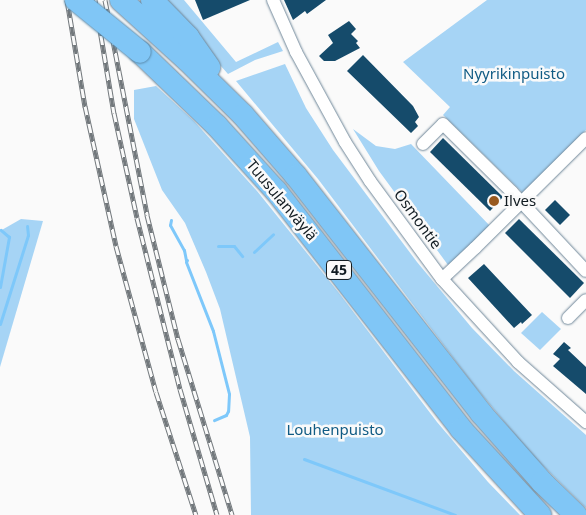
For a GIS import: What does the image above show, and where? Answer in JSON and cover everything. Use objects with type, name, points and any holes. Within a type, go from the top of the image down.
[{"type":"highway","name":"Tuusulanväylä","points":[[76,0],[140,52],[218,126],[276,191],[461,429],[540,515]]},
{"type":"highway","name":"Tuusulanväylä","points":[[136,4],[188,37],[243,115],[296,176],[481,413],[542,482],[576,515]]},
{"type":"street","name":"Osmontie","points":[[272,0],[296,52],[345,142],[370,181],[442,279],[518,362],[586,422]]},
{"type":"street","points":[[423,144],[443,124],[522,203],[586,271]]},
{"type":"street","points":[[442,279],[522,203],[586,138]]},
{"type":"street","points":[[568,318],[586,300]]},
{"type":"green space","points":[[162,0],[184,0],[236,62],[278,42],[283,51],[255,60],[228,74]]},
{"type":"green space","name":"Nyyrikinpuisto","points":[[487,0],[586,0],[586,130],[523,193],[443,115],[450,107],[403,62]]},
{"type":"green space","points":[[285,64],[306,108],[333,150],[417,262],[472,328],[514,371],[586,435],[586,508],[531,454],[473,384],[318,179],[236,81]]},
{"type":"green space","name":"Louhenpuisto","points":[[156,86],[194,121],[257,191],[339,293],[437,422],[488,482],[520,515],[251,515],[250,437],[220,309],[185,223],[162,190],[134,119],[134,90]]},
{"type":"green space","points":[[353,129],[376,146],[395,149],[411,144],[491,227],[448,265],[379,171]]},
{"type":"green space","points":[[21,219],[43,221],[0,367],[0,231]]},
{"type":"green space","points":[[542,312],[561,329],[540,350],[521,333]]},
{"type":"building","points":[[195,0],[250,0],[203,20]]},
{"type":"building","points":[[284,0],[326,0],[307,14],[305,11],[293,20]]},
{"type":"building","points":[[349,21],[356,29],[351,34],[358,41],[356,43],[360,48],[335,61],[324,61],[319,56],[333,43],[328,35]]},
{"type":"building","points":[[363,55],[413,106],[419,117],[415,122],[418,126],[411,133],[347,71]]},
{"type":"building","points":[[443,138],[503,197],[490,211],[430,152]]},
{"type":"building","points":[[555,200],[570,215],[560,225],[545,210]]},
{"type":"building","points":[[519,219],[584,283],[570,298],[505,233]]},
{"type":"building","points":[[484,264],[532,315],[522,324],[521,322],[514,328],[468,278]]},
{"type":"building","points":[[564,342],[571,348],[568,350],[586,367],[586,394],[553,366],[560,359],[553,354]]},
{"type":"waterway","points":[[171,220],[170,225],[184,250],[186,260]]},
{"type":"waterway","points":[[0,324],[28,235],[27,226]]},
{"type":"waterway","points":[[0,287],[9,237],[1,230]]},
{"type":"waterway","points":[[254,252],[273,234]]},
{"type":"waterway","points":[[218,246],[234,246],[242,256]]},
{"type":"waterway","points":[[187,260],[186,262],[213,331],[229,394],[226,415],[214,420]]},
{"type":"waterway","points":[[304,459],[455,515]]},
{"type":"railway","points":[[67,0],[85,106],[116,246],[156,392],[196,515]]},
{"type":"railway","points":[[95,0],[114,113],[137,218],[180,389],[217,515]]},
{"type":"railway","points":[[105,0],[147,215],[178,339],[232,515]]},
{"type":"place","name":"Ilves","points":[[494,201]]}]
